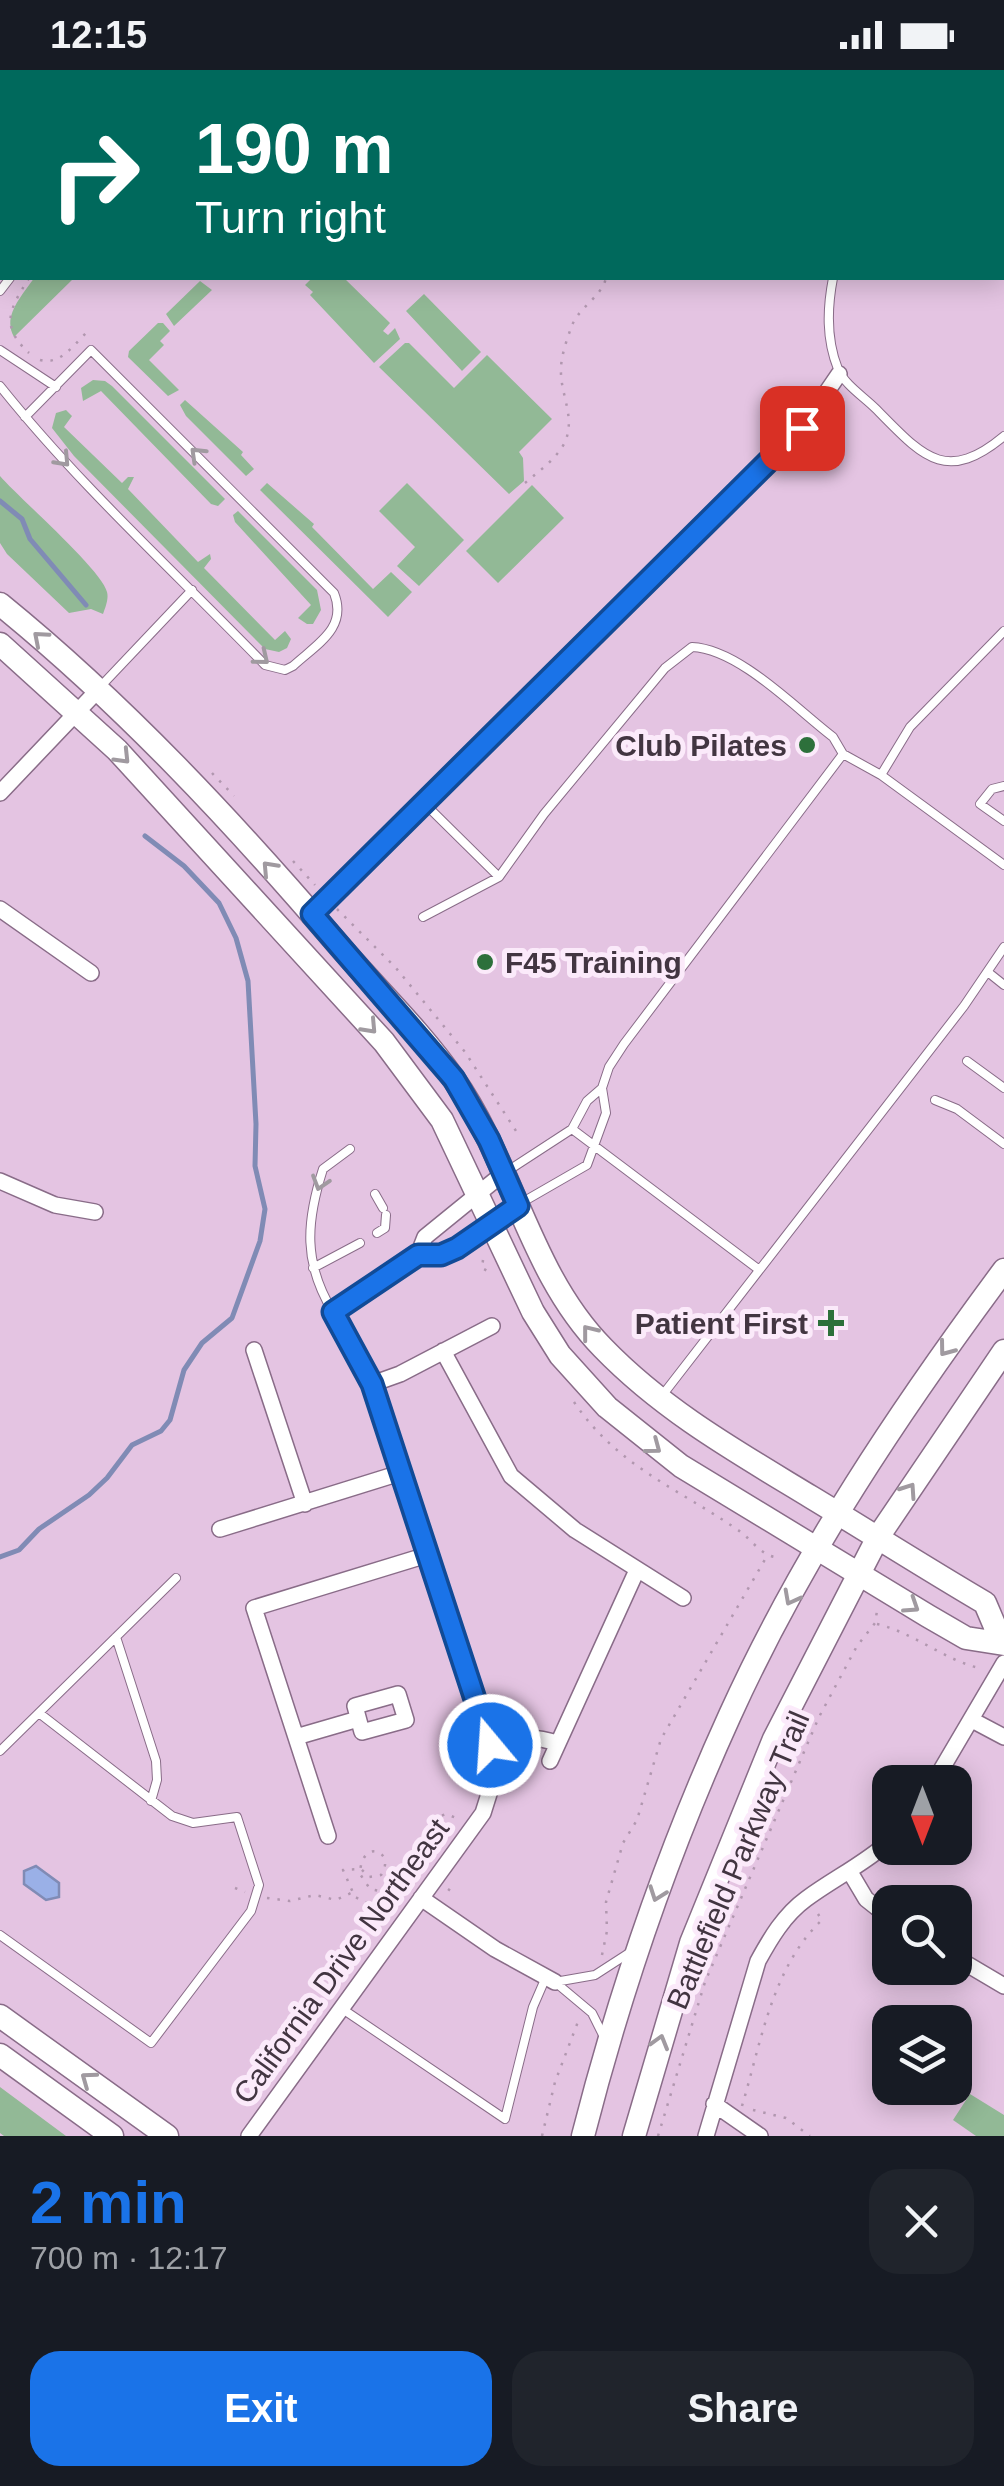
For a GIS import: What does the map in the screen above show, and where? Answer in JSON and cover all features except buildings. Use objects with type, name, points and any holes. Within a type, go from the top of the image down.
[{"type":"street","points":[[312,914],[802,428],[839,374]]},
{"type":"street","points":[[0,604],[165,754],[312,914],[454,1079],[505,1172],[533,1242],[572,1310],[600,1345],[704,1432],[985,1604],[1002,1656],[972,1720],[944,1765]]},
{"type":"street","points":[[0,644],[131,764],[384,1042],[442,1120],[542,1327],[560,1355],[606,1406],[681,1466],[1002,1656]]},
{"type":"street","points":[[0,794],[98,690]]},
{"type":"street","points":[[0,910],[90,974]]},
{"type":"street","points":[[418,1255],[425,1237],[505,1172]]},
{"type":"street","points":[[0,1182],[55,1205],[95,1212]]},
{"type":"street","points":[[333,1312],[418,1255],[441,1255],[457,1248],[518,1206]]},
{"type":"street","points":[[583,2136],[639,1945],[674,1846],[732,1711],[818,1548],[933,1366],[1004,1270]]},
{"type":"street","name":"California Drive Northeast","points":[[249,2136],[482,1813],[494,1778],[490,1745],[372,1384],[333,1312]]},
{"type":"street","points":[[372,1384],[400,1374],[492,1326]]},
{"type":"street","points":[[254,1350],[305,1504]]},
{"type":"street","points":[[443,1351],[512,1476],[575,1530],[683,1598]]},
{"type":"street","points":[[634,2136],[691,1943],[774,1739],[878,1537],[1004,1351]]},
{"type":"street","points":[[220,1529],[400,1473]]},
{"type":"street","points":[[328,1836],[254,1608],[427,1555]]},
{"type":"street","points":[[550,1761],[636,1570]]},
{"type":"street","points":[[296,1737],[358,1719]]},
{"type":"street","points":[[972,1720],[1004,1737]]},
{"type":"street","points":[[490,1745],[536,1736],[558,1743]]},
{"type":"street","points":[[706,2136],[758,1961],[772,1936],[804,1901],[872,1855]]},
{"type":"street","points":[[850,1872],[872,1904]]},
{"type":"street","points":[[421,1898],[494,1950],[551,1979]]},
{"type":"street","points":[[972,1967],[1004,1986]]},
{"type":"street","points":[[0,2016],[167,2136]]},
{"type":"street","points":[[0,2055],[112,2136]]},
{"type":"street","points":[[68,2104],[130,2136]]},
{"type":"street","points":[[714,2104],[760,2136]]},
{"type":"lane","points":[[833,280],[826,311],[839,374],[920,454],[957,462],[981,455],[1004,436]]},
{"type":"lane","points":[[0,350],[56,386]]},
{"type":"lane","points":[[0,386],[25,417],[61,458],[266,665],[274,669],[293,666],[338,622],[340,608],[334,593],[91,350],[25,417]]},
{"type":"lane","points":[[98,690],[192,590]]},
{"type":"lane","points":[[881,775],[910,727],[1004,631]]},
{"type":"lane","points":[[423,917],[499,877],[544,814],[665,668],[692,648],[711,648],[736,662],[833,738],[843,754],[881,775],[1004,865]]},
{"type":"lane","points":[[518,1206],[587,1165],[606,1113],[602,1088],[609,1067],[843,754]]},
{"type":"lane","points":[[1004,786],[992,789],[980,804],[1004,821]]},
{"type":"lane","points":[[424,803],[499,877]]},
{"type":"lane","points":[[660,1399],[1004,947]]},
{"type":"lane","points":[[988,972],[1004,984]]},
{"type":"lane","points":[[966,1061],[1004,1088]]},
{"type":"lane","points":[[505,1172],[572,1129],[587,1100],[602,1088]]},
{"type":"lane","points":[[935,1100],[957,1110],[1004,1144]]},
{"type":"lane","points":[[572,1129],[758,1270]]},
{"type":"lane","points":[[333,1312],[319,1289],[308,1246],[323,1169],[350,1149]]},
{"type":"lane","points":[[374,1194],[384,1212],[385,1228],[377,1234]]},
{"type":"lane","points":[[313,1268],[360,1243]]},
{"type":"lane","points":[[0,1752],[176,1578]]},
{"type":"lane","points":[[116,1637],[156,1761],[157,1780],[151,1801]]},
{"type":"lane","points":[[0,1935],[150,2043],[252,1912],[260,1886],[237,1817],[193,1822],[172,1816],[40,1713]]},
{"type":"lane","points":[[551,1979],[595,1975],[639,1945]]},
{"type":"lane","points":[[551,1979],[592,2012],[607,2045]]},
{"type":"lane","points":[[341,2008],[504,2119],[533,2007],[551,1979]]},
{"type":"path","points":[[28,280],[7,314],[8,335],[14,342],[38,360],[52,362],[90,329]]},
{"type":"path","points":[[526,483],[555,457],[565,442],[569,414],[561,373],[563,356],[577,314],[601,290],[605,280]]},
{"type":"path","points":[[595,1975],[605,1943],[606,1902],[623,1843],[636,1820],[662,1739],[767,1556]]},
{"type":"path","name":"Battlefield Parkway Trail","points":[[658,2136],[705,1982],[819,1717],[857,1646],[875,1623],[877,1611]]},
{"type":"path","points":[[875,1623],[894,1628],[952,1659],[1002,1656]]},
{"type":"path","points":[[379,1932],[370,1924],[414,1851],[427,1842],[435,1818],[446,1814],[460,1820]]},
{"type":"path","points":[[378,1908],[352,1892],[343,1870],[361,1870],[370,1877],[381,1876],[386,1860],[372,1851],[362,1858],[361,1870],[365,1885],[388,1894]]},
{"type":"path","points":[[235,1888],[282,1901],[316,1896],[336,1900],[352,1892]]},
{"type":"path","points":[[810,2136],[786,2118],[742,2107],[780,1982],[796,1950],[822,1920],[815,1910]]},
{"type":"path","points":[[542,2136],[554,2082],[584,2004]]},
{"type":"green space","points":[[33,280],[72,280],[14,337],[10,321]]},
{"type":"green space","points":[[310,280],[346,280],[390,323],[383,331],[388,335],[395,328],[400,339],[374,363],[305,285]]},
{"type":"green space","points":[[200,281],[212,290],[174,326],[166,314]]},
{"type":"green space","points":[[424,294],[481,352],[462,371],[406,311]]},
{"type":"green space","points":[[158,323],[170,331],[160,341],[164,345],[149,360],[179,390],[168,396],[128,357],[129,351]]},
{"type":"green space","points":[[405,343],[454,388],[487,355],[552,419],[519,452],[524,481],[509,494],[379,367]]},
{"type":"green space","points":[[93,380],[112,386],[225,499],[218,506],[211,504],[101,391],[83,401],[81,388]]},
{"type":"green space","points":[[185,400],[243,452],[241,455],[254,469],[246,476],[186,416],[180,405]]},
{"type":"green space","points":[[66,410],[72,416],[64,427],[122,483],[134,477],[128,489],[198,562],[210,554],[204,568],[275,640],[285,631],[291,639],[287,648],[279,652],[265,649],[74,456],[52,428],[56,413]]},
{"type":"green space","points":[[0,476],[102,582],[107,595],[103,614],[91,609],[69,613],[7,554],[0,543]]},
{"type":"green space","points":[[267,483],[314,524],[312,527],[373,589],[391,572],[412,592],[388,617],[260,490]]},
{"type":"green space","points":[[407,483],[464,540],[419,586],[397,566],[415,547],[379,511]]},
{"type":"green space","points":[[532,485],[564,518],[498,583],[466,551]]},
{"type":"green space","points":[[238,511],[317,590],[321,610],[313,624],[298,618],[311,605],[235,522],[233,515]]},
{"type":"green space","points":[[0,2087],[66,2136],[4,2136],[0,2133]]},
{"type":"green space","points":[[972,2095],[1004,2115],[1004,2136],[976,2136],[953,2120],[963,2105],[972,2105]]},
{"type":"water","points":[[36,1866],[59,1883],[59,1897],[46,1900],[24,1884],[24,1871]]},
{"type":"waterway","points":[[0,501],[22,519],[30,539],[86,605]]},
{"type":"waterway","points":[[0,1557],[19,1550],[39,1529],[89,1495],[132,1445],[161,1431],[170,1420],[184,1370],[202,1343],[232,1318],[260,1241],[265,1209],[255,1166],[248,981],[236,938],[219,903],[184,866],[145,836]]},
{"type":"place","name":"Club Pilates","points":[[807,745]]},
{"type":"place","name":"F45 Training","points":[[485,962]]},
{"type":"place","name":"Patient First","points":[[831,1323]]},
{"type":"route","points":[[490,1745],[372,1384],[333,1312],[418,1255],[441,1255],[457,1248],[518,1206],[489,1140],[454,1079],[312,914],[802,428]]}]
